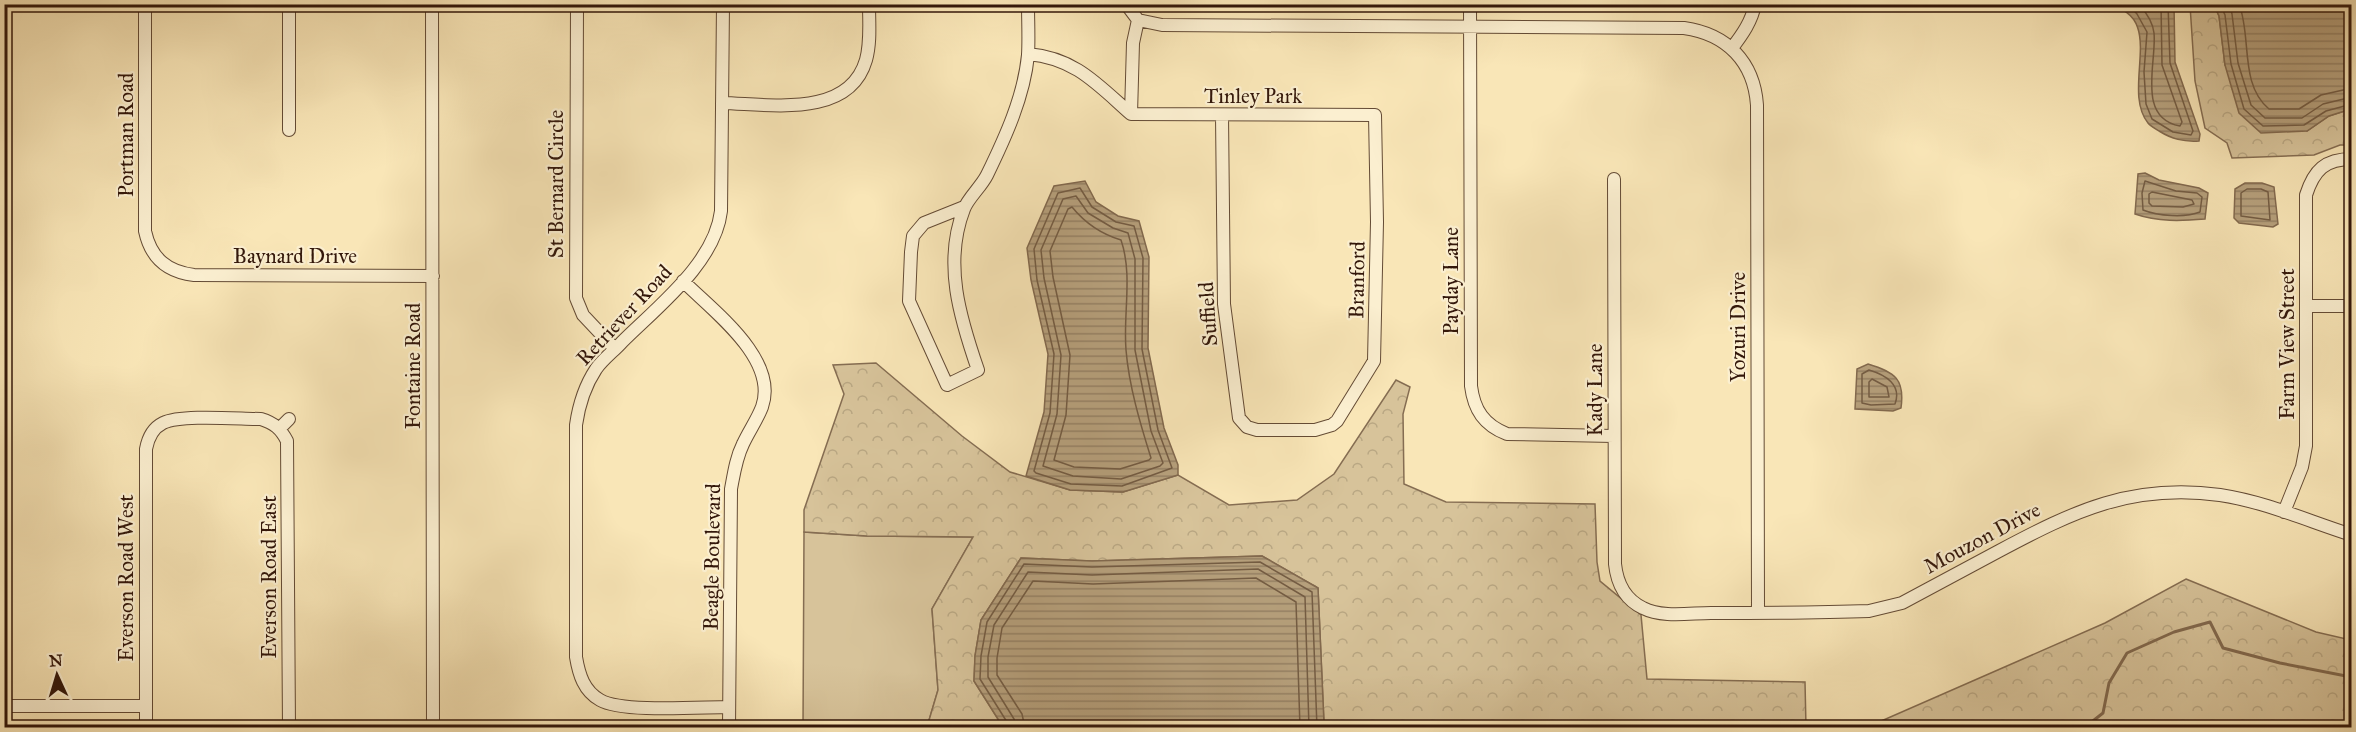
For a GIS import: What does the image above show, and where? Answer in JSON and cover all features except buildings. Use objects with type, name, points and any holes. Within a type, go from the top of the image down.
[{"type":"street","name":"Portman Road","points":[[145,4],[145,231],[150,248],[160,262]]},
{"type":"street","points":[[289,4],[289,129]]},
{"type":"street","name":"Fontaine Road","points":[[432,4],[432,728]]},
{"type":"street","name":"St Bernard Circle","points":[[577,4],[575,288],[583,315],[615,349]]},
{"type":"street","name":"Retriever Road","points":[[723,4],[720,223],[709,247],[683,281],[598,366],[580,402],[576,425],[576,657],[579,675],[590,693],[601,700],[625,707],[729,707]]},
{"type":"street","points":[[722,103],[807,104],[838,95],[856,80],[866,60],[869,39],[869,4]]},
{"type":"street","points":[[964,207],[924,223],[913,236],[911,252],[909,301],[947,385],[978,370],[965,332],[954,282],[956,246],[964,207],[985,180],[1003,143],[1020,94],[1028,54],[1028,4]]},
{"type":"street","points":[[1126,4],[1138,20],[1162,25],[1684,28],[1711,34],[1732,48],[1754,14],[1755,4]]},
{"type":"street","name":"Payday Lane","points":[[1470,4],[1470,387],[1475,405],[1495,430],[1507,434],[1614,436]]},
{"type":"street","points":[[1131,114],[1133,43],[1138,20]]},
{"type":"street","name":"Yozuri Drive","points":[[1732,48],[1746,63],[1757,105],[1758,613]]},
{"type":"street","points":[[1028,54],[1059,59],[1080,70],[1131,114]]},
{"type":"street","name":"Tinley Park","points":[[1131,114],[1375,115]]},
{"type":"street","name":"Suffield","points":[[1222,115],[1224,304],[1239,418],[1247,427],[1257,430],[1326,428]]},
{"type":"street","name":"Branford","points":[[1326,428],[1337,421],[1374,361],[1377,222],[1375,115]]},
{"type":"street","name":"Farm View Street","points":[[2284,512],[2305,457],[2306,195],[2315,175],[2324,166],[2333,160],[2352,159]]},
{"type":"street","name":"Kady Lane","points":[[1614,179],[1615,564],[1618,582],[1628,598]]},
{"type":"street","name":"Baynard Drive","points":[[160,262],[176,272],[195,275],[433,276]]},
{"type":"street","name":"Beagle Boulevard","points":[[683,281],[747,345],[759,363],[764,383],[763,405],[743,444],[735,465],[731,489],[729,728]]},
{"type":"street","points":[[2307,306],[2352,306]]},
{"type":"street","name":"Everson Road West","points":[[146,728],[145,456],[147,442],[154,430],[165,422],[177,419],[261,419],[271,422],[279,429]]},
{"type":"street","points":[[279,429],[289,419]]},
{"type":"street","name":"Everson Road East","points":[[279,429],[287,441],[289,456],[289,728]]},
{"type":"street","name":"Mouzon Drive","points":[[1628,598],[1644,609],[1664,613],[1869,611],[1886,608],[1902,603],[2059,520],[2092,507],[2124,498],[2187,492],[2222,495],[2284,512],[2352,535]]},
{"type":"street","points":[[4,706],[146,706]]},
{"type":"green space","points":[[2190,5],[2214,5],[2219,16],[2225,65],[2307,131],[2329,116],[2351,109],[2351,145],[2340,145],[2314,155],[2232,158],[2227,143],[2205,128],[2195,81]]},
{"type":"green space","points":[[876,363],[962,436],[1010,472],[1070,490],[1123,492],[1178,475],[1229,505],[1297,500],[1334,474],[1396,380],[1410,387],[1403,414],[1404,484],[1446,502],[1595,504],[1600,581],[1641,615],[1647,679],[1805,682],[1806,727],[1322,727],[1324,723],[1318,588],[1262,556],[1092,561],[1021,558],[981,620],[975,656],[974,681],[1003,727],[927,727],[938,690],[932,609],[973,537],[867,536],[804,532],[804,510],[844,394],[833,365]]},
{"type":"green space","points":[[804,532],[867,536],[973,537],[932,609],[938,690],[927,727],[803,728]]},
{"type":"green space","points":[[2186,579],[2316,632],[2351,640],[2351,727],[1854,727],[1879,722],[2105,623]]},
{"type":"water","points":[[2107,5],[2174,5],[2175,62],[2200,134],[2199,141],[2173,138],[2148,123],[2141,108],[2138,91],[2140,38],[2136,23],[2125,12]]},
{"type":"water","points":[[2214,5],[2351,5],[2351,109],[2329,116],[2307,131],[2261,133],[2239,113],[2225,65],[2219,16]]},
{"type":"water","points":[[2145,173],[2159,180],[2199,188],[2208,193],[2205,219],[2170,220],[2135,214],[2138,174]]},
{"type":"water","points":[[1085,181],[1096,202],[1118,216],[1139,221],[1149,257],[1148,348],[1164,428],[1178,465],[1178,475],[1123,492],[1070,490],[1026,476],[1044,412],[1048,354],[1031,280],[1027,248],[1054,186]]},
{"type":"water","points":[[2245,183],[2262,183],[2274,187],[2278,224],[2273,227],[2239,223],[2234,218],[2235,189]]},
{"type":"water","points":[[1868,364],[1885,370],[1896,378],[1901,390],[1901,408],[1893,411],[1855,409],[1857,369]]},
{"type":"water","points":[[1262,556],[1318,588],[1324,723],[1322,727],[1003,727],[974,681],[975,656],[981,620],[1021,558],[1092,561]]},
{"type":"waterway","points":[[2084,728],[2103,713],[2109,683],[2127,653],[2174,632],[2210,622],[2223,648],[2280,663],[2346,676],[2352,683]]}]
